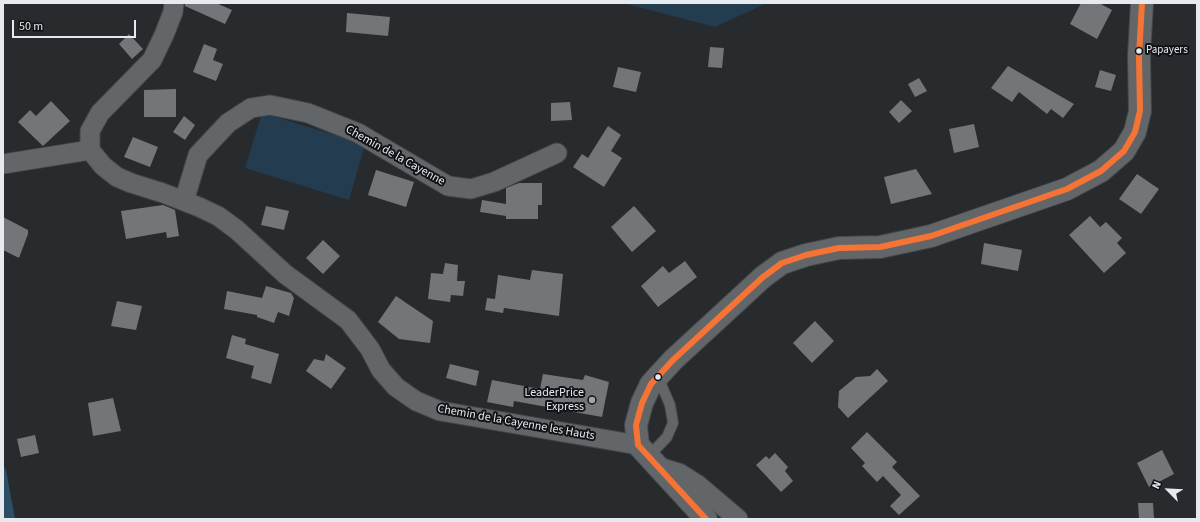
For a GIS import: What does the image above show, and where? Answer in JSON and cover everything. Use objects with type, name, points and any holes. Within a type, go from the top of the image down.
[{"type":"main road","points":[[706,519],[647,456],[636,425],[642,403],[651,384],[763,277],[782,263],[806,255],[839,248],[880,248],[931,236],[1067,189],[1101,171],[1124,152],[1135,132],[1140,111],[1139,56],[1141,3]]},
{"type":"street","points":[[3,164],[90,150],[90,131],[100,113],[152,60],[173,12],[174,3]]},
{"type":"street","name":"Chemin de la Cayenne","points":[[184,201],[198,155],[228,123],[251,108],[270,105],[308,113],[358,133],[448,186],[471,189],[494,182],[557,153]]},
{"type":"street","name":"Chemin de la Cayenne les Hauts","points":[[90,150],[103,166],[117,177],[184,201],[218,216],[237,230],[284,274],[348,320],[360,334],[381,370],[396,387],[416,402],[440,411],[647,456],[698,485],[738,519]]},
{"type":"lane","points":[[647,456],[667,437],[673,423],[670,405],[658,377]]},
{"type":"shaded area","points":[[623,3],[767,3],[715,27]]},
{"type":"shaded area","points":[[262,113],[365,144],[349,200],[245,168]]},
{"type":"shaded area","points":[[3,465],[6,470],[15,519],[3,519]]},
{"type":"building","points":[[185,3],[216,3],[232,10],[225,24],[185,6]]},
{"type":"building","points":[[1081,3],[1099,3],[1112,10],[1097,39],[1070,24]]},
{"type":"building","points":[[347,13],[390,17],[388,36],[346,32]]},
{"type":"building","points":[[129,34],[143,49],[132,59],[119,44]]},
{"type":"building","points":[[204,44],[217,49],[213,60],[223,64],[216,81],[193,72]]},
{"type":"building","points":[[710,47],[724,48],[722,68],[708,67]]},
{"type":"building","points":[[1008,66],[1074,104],[1063,118],[1051,109],[1047,114],[1019,92],[1012,102],[991,88]]},
{"type":"building","points":[[618,67],[641,72],[636,92],[613,87]]},
{"type":"building","points":[[1100,70],[1116,75],[1111,91],[1095,87]]},
{"type":"building","points":[[919,78],[927,91],[915,97],[908,84]]},
{"type":"building","points":[[176,89],[176,117],[144,117],[144,90]]},
{"type":"building","points":[[901,100],[912,111],[899,123],[889,112]]},
{"type":"building","points":[[51,101],[70,121],[43,146],[18,122],[30,110],[36,116]]},
{"type":"building","points":[[570,102],[572,120],[551,121],[551,103]]},
{"type":"building","points":[[184,116],[195,125],[185,140],[173,132]]},
{"type":"building","points":[[974,124],[979,147],[954,153],[949,129]]},
{"type":"building","points":[[608,126],[621,135],[611,151],[622,158],[604,187],[573,167],[582,154],[588,158]]},
{"type":"building","points":[[133,137],[158,147],[150,167],[124,157]]},
{"type":"building","points":[[916,169],[932,194],[891,204],[884,177]]},
{"type":"building","points":[[376,170],[414,182],[406,207],[368,195]]},
{"type":"building","points":[[1137,174],[1159,189],[1141,214],[1119,199]]},
{"type":"building","points":[[519,183],[542,183],[542,205],[538,205],[538,219],[506,219],[506,216],[480,212],[482,200],[506,204],[506,188]]},
{"type":"building","points":[[163,205],[175,210],[179,236],[167,238],[166,232],[126,239],[121,211]]},
{"type":"building","points":[[266,206],[289,211],[284,230],[261,225]]},
{"type":"building","points":[[634,206],[656,231],[632,252],[611,227]]},
{"type":"building","points":[[1090,216],[1100,227],[1106,222],[1122,238],[1117,243],[1126,253],[1104,273],[1069,235]]},
{"type":"building","points":[[3,217],[28,230],[28,234],[19,258],[3,250]]},
{"type":"building","points":[[323,240],[340,256],[323,274],[306,258]]},
{"type":"building","points":[[984,243],[1022,250],[1018,271],[981,264]]},
{"type":"building","points":[[685,261],[697,277],[658,307],[641,286],[663,266],[669,273]]},
{"type":"building","points":[[445,263],[458,265],[457,281],[465,281],[463,296],[451,295],[450,302],[428,299],[431,273],[443,274]]},
{"type":"building","points":[[532,270],[563,274],[559,316],[504,308],[503,313],[485,310],[487,298],[495,299],[498,275],[530,280]]},
{"type":"building","points":[[266,286],[291,293],[294,298],[289,316],[278,312],[274,323],[257,317],[257,315],[224,309],[227,291],[262,298]]},
{"type":"building","points":[[396,296],[433,321],[430,343],[399,339],[378,322]]},
{"type":"building","points":[[117,301],[142,306],[136,330],[111,326]]},
{"type":"building","points":[[815,321],[834,341],[812,363],[793,343]]},
{"type":"building","points":[[232,335],[246,339],[245,344],[279,354],[271,384],[251,378],[254,366],[226,358]]},
{"type":"building","points":[[326,354],[346,368],[331,389],[306,371],[314,359],[324,361]]},
{"type":"building","points":[[450,364],[479,371],[476,386],[446,378]]},
{"type":"building","points":[[877,369],[888,381],[848,418],[838,407],[839,391],[856,377],[870,376]]},
{"type":"building","points":[[543,374],[583,380],[585,375],[609,382],[602,417],[514,401],[513,407],[487,402],[492,380],[540,389]]},
{"type":"building","points":[[113,398],[121,431],[93,436],[88,403]]},
{"type":"building","points":[[867,432],[897,462],[892,467],[920,496],[899,515],[890,506],[901,495],[883,476],[877,482],[862,466],[865,463],[851,448]]},
{"type":"building","points":[[35,435],[39,453],[21,457],[17,439]]},
{"type":"building","points":[[1162,450],[1174,474],[1149,487],[1137,463]]},
{"type":"building","points":[[775,453],[788,467],[785,471],[793,481],[781,492],[756,465],[766,456],[769,459]]},
{"type":"building","points":[[1138,503],[1153,503],[1154,519],[1139,519]]},
{"type":"transit line","points":[[706,519],[638,445],[636,425],[642,403],[651,384],[673,360],[763,277],[782,263],[806,255],[839,248],[880,247],[931,236],[1067,189],[1101,171],[1124,151],[1135,132],[1140,111],[1139,56],[1142,3]]},
{"type":"place","name":"Papayers","points":[[1139,51]]},
{"type":"place","name":"LeaderPrice Express","points":[[592,400]]}]
